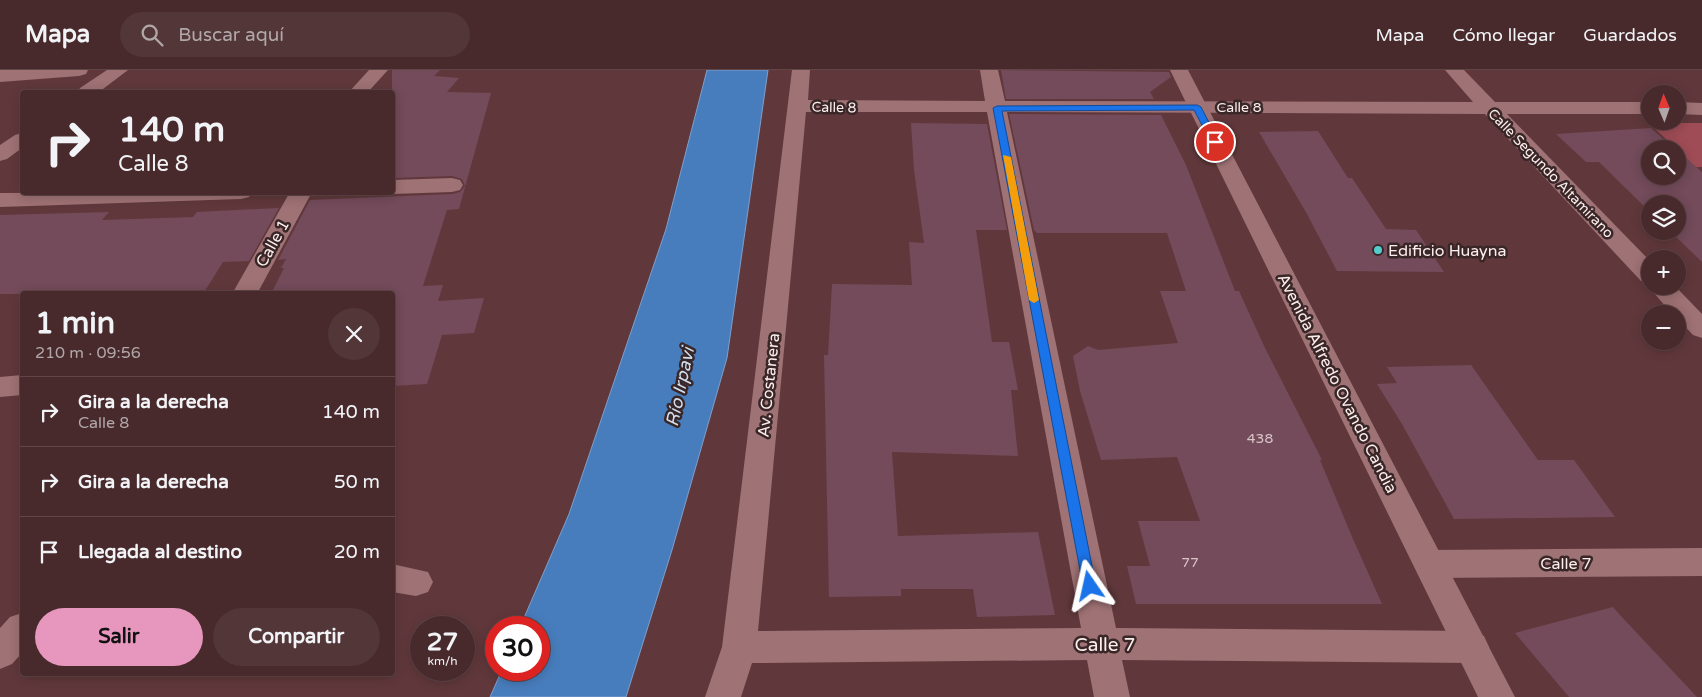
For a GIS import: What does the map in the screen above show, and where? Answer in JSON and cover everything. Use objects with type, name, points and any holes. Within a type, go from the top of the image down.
[{"type":"street","points":[[12,73],[79,70]]},
{"type":"street","points":[[90,90],[119,70]]},
{"type":"street","points":[[360,90],[379,70]]},
{"type":"street","name":"Av. Costanera","points":[[723,697],[739,647],[798,106],[800,70]]},
{"type":"street","points":[[989,70],[1112,697]]},
{"type":"street","name":"Avenida Alfredo Ovando Candia","points":[[1179,70],[1497,697]]},
{"type":"street","name":"Calle Segundo Altamirano","points":[[1454,70],[1641,267]]},
{"type":"street","name":"Calle 8","points":[[798,106],[997,108],[1641,108]]},
{"type":"street","points":[[1686,108],[1702,109]]},
{"type":"street","points":[[0,155],[20,140]]},
{"type":"street","points":[[395,187],[452,185]]},
{"type":"street","points":[[0,200],[151,195]]},
{"type":"street","name":"Calle 1","points":[[246,291],[299,195]]},
{"type":"street","points":[[1669,295],[1702,329]]},
{"type":"street","points":[[0,386],[20,385]]},
{"type":"street","name":"Calle 7","points":[[1430,564],[1702,562]]},
{"type":"street","points":[[0,653],[20,630]]},
{"type":"street","name":"Calle 7","points":[[739,647],[1101,644],[1472,647]]},
{"type":"shaded area","points":[[1686,123],[1702,123],[1702,167],[1695,167],[1686,158],[1686,140],[1667,140],[1656,130],[1686,130]]},
{"type":"water","name":"Río Irpavi","points":[[707,70],[768,70],[727,358],[672,550],[626,697],[490,697],[497,681],[550,681],[550,616],[525,616],[569,514],[666,229]]},
{"type":"building","points":[[392,70],[440,70],[434,76],[459,78],[447,92],[491,93],[459,209],[447,210],[423,286],[443,285],[438,301],[484,298],[474,333],[442,335],[427,384],[395,386],[395,291],[272,291],[284,268],[281,268],[286,259],[278,260],[310,200],[452,194],[460,192],[465,186],[462,179],[452,176],[395,178],[395,90],[392,90]]},
{"type":"building","points":[[1001,70],[1169,72],[1171,77],[1150,92],[1154,99],[1006,99]]},
{"type":"building","points":[[1009,114],[1161,115],[1186,165],[1235,291],[1239,291],[1265,348],[1322,460],[1320,460],[1382,604],[1136,604],[1127,566],[1150,566],[1138,521],[1200,521],[1177,457],[1101,460],[1080,391],[1073,356],[1088,346],[1098,350],[1178,343],[1160,291],[1186,291],[1167,233],[1037,233],[1034,230]]},
{"type":"building","points":[[911,123],[987,124],[1007,230],[976,230],[992,342],[1009,342],[1018,390],[1011,390],[1018,456],[892,452],[898,536],[1038,532],[1055,615],[977,617],[973,589],[901,589],[901,596],[829,597],[824,355],[828,355],[832,284],[912,285],[909,242],[924,243],[914,170]]},
{"type":"building","points":[[1641,129],[1653,130],[1665,140],[1641,140],[1641,185],[1686,185],[1686,158],[1702,172],[1702,262],[1679,240],[1686,240],[1686,195],[1641,195],[1641,203],[1599,162],[1586,162],[1556,134]]},
{"type":"building","points":[[1318,131],[1348,178],[1352,178],[1386,229],[1416,230],[1444,272],[1337,271],[1307,214],[1259,132]]},
{"type":"building","points":[[279,208],[249,261],[223,262],[205,291],[20,291],[20,294],[0,294],[0,215],[109,212],[102,220],[193,217],[197,212]]},
{"type":"building","points":[[1471,365],[1538,460],[1574,460],[1615,517],[1454,519],[1402,424],[1377,384],[1397,383],[1387,367]]},
{"type":"building","points":[[1613,607],[1697,697],[1569,697],[1515,633]]},
{"type":"slow traffic","points":[[1006,157],[1034,300]]},
{"type":"place","name":"Edificio Huayna","points":[[1378,250]]},
{"type":"route","points":[[1090,586],[997,108],[1197,107],[1215,142]]}]
